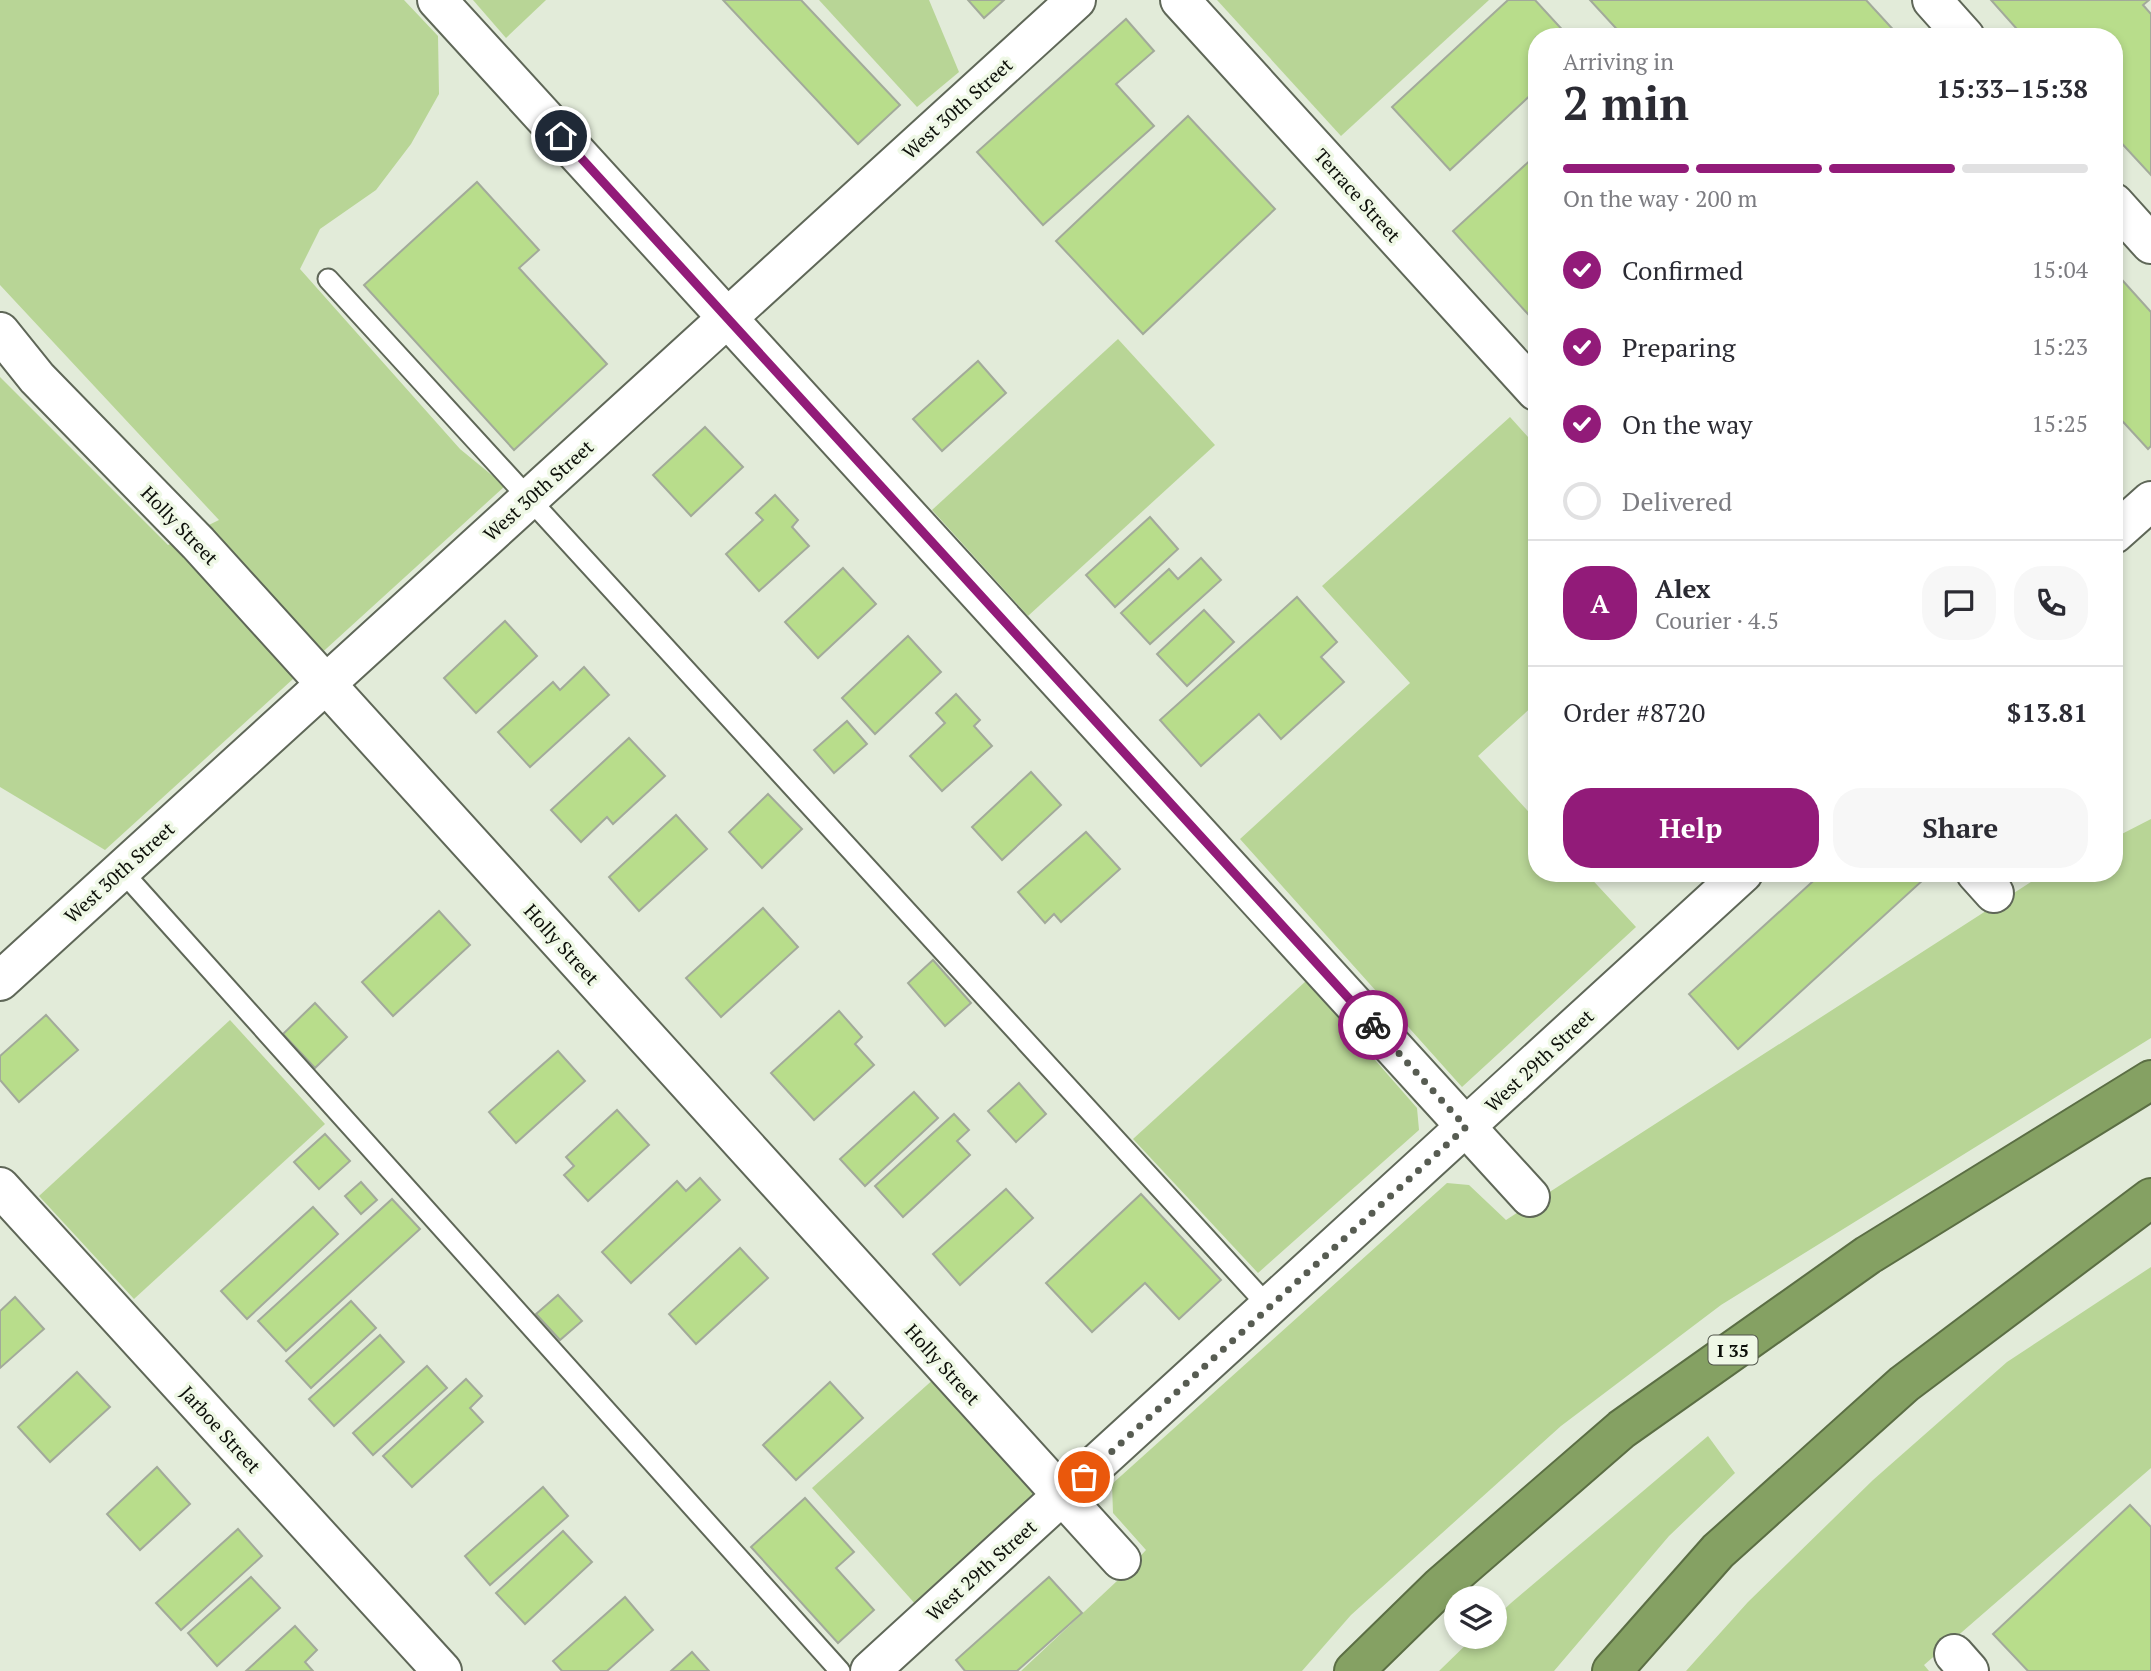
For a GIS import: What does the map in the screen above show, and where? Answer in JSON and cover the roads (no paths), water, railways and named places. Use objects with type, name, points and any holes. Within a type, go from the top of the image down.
[{"type":"highway","name":"I 35","points":[[1354,1671],[1441,1586],[1622,1429],[1868,1255],[2151,1080]]},
{"type":"highway","points":[[1612,1671],[1718,1551],[1904,1384],[2151,1198]]},
{"type":"street","points":[[436,0],[1530,1197]]},
{"type":"street","name":"West 30th Street","points":[[0,981],[1076,0]]},
{"type":"street","name":"Terrace Street","points":[[1180,0],[1528,382]]},
{"type":"street","points":[[1932,0],[1957,28]]},
{"type":"street","points":[[2123,213],[2151,244]]},
{"type":"street","name":"Holly Street","points":[[0,332],[37,378],[198,543],[1121,1560]]},
{"type":"street","points":[[2123,526],[2151,501]]},
{"type":"street","name":"West 29th Street","points":[[870,1671],[1733,882]]},
{"type":"street","name":"Jarboe Street","points":[[0,1187],[442,1671]]},
{"type":"lane","points":[[328,279],[530,496],[1269,1307]]},
{"type":"lane","points":[[121,870],[840,1671]]}]
